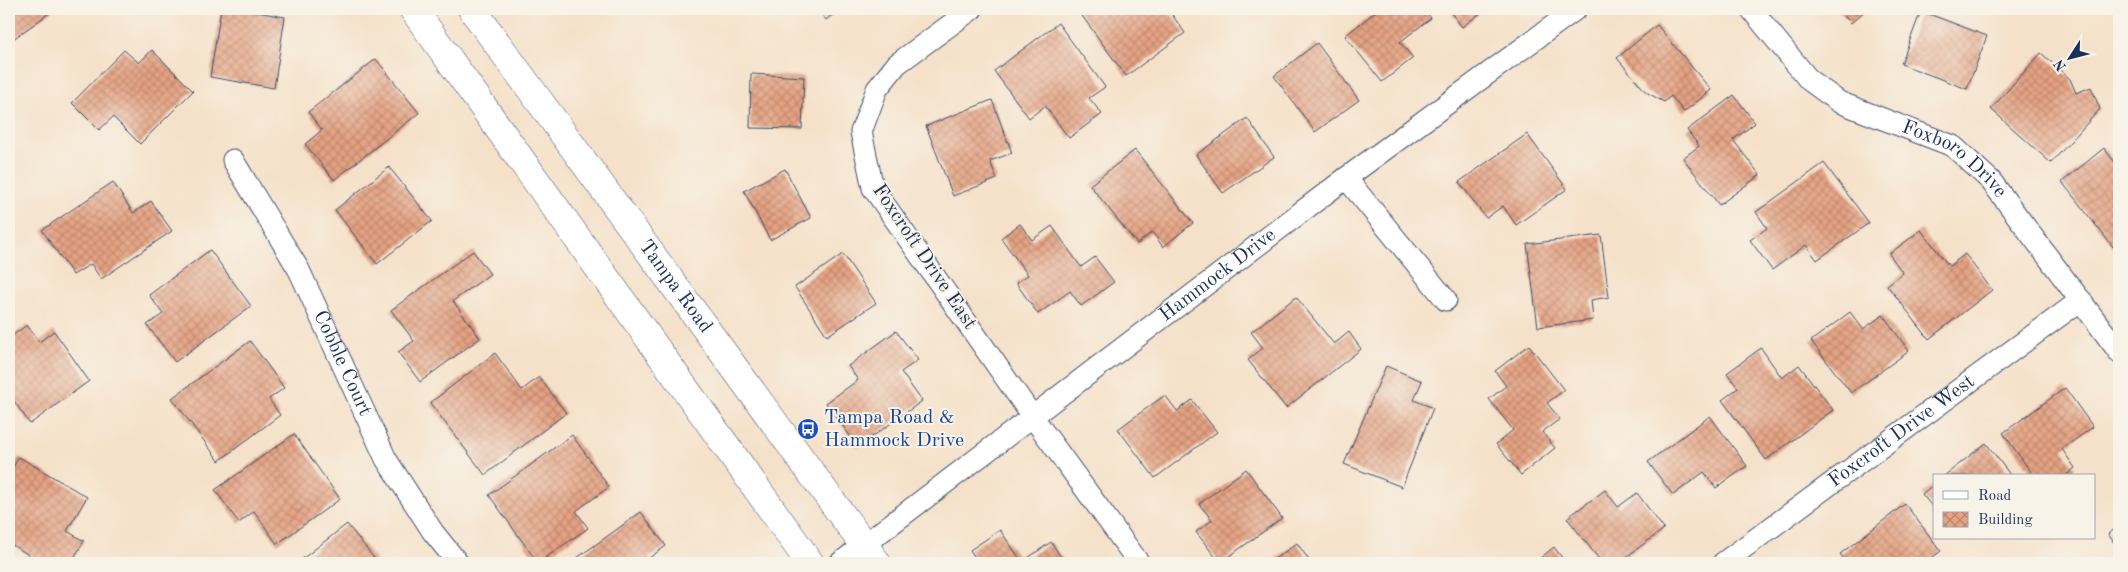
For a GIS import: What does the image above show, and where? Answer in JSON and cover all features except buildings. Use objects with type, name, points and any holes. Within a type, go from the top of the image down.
[{"type":"main road","points":[[413,9],[810,563]]},
{"type":"main road","name":"Tampa Road","points":[[472,9],[870,554]]},
{"type":"street","name":"Foxcroft Drive East","points":[[972,9],[897,64],[877,89],[861,132],[873,188],[1032,416]]},
{"type":"street","name":"Hammock Drive","points":[[840,563],[870,554],[1032,416],[1346,178],[1576,9]]},
{"type":"street","name":"Foxboro Drive","points":[[1751,9],[1809,80],[1839,102],[1953,146],[1991,181],[2119,352]]},
{"type":"street","name":"Cobble Court","points":[[233,160],[299,270],[386,459],[433,532],[458,563]]},
{"type":"street","points":[[1346,178],[1446,300]]},
{"type":"street","name":"Foxcroft Drive West","points":[[1723,563],[2081,300]]},
{"type":"street","points":[[1032,416],[1140,563]]},
{"type":"place","name":"Tampa Road & Hammock Drive","points":[[808,429]]}]
